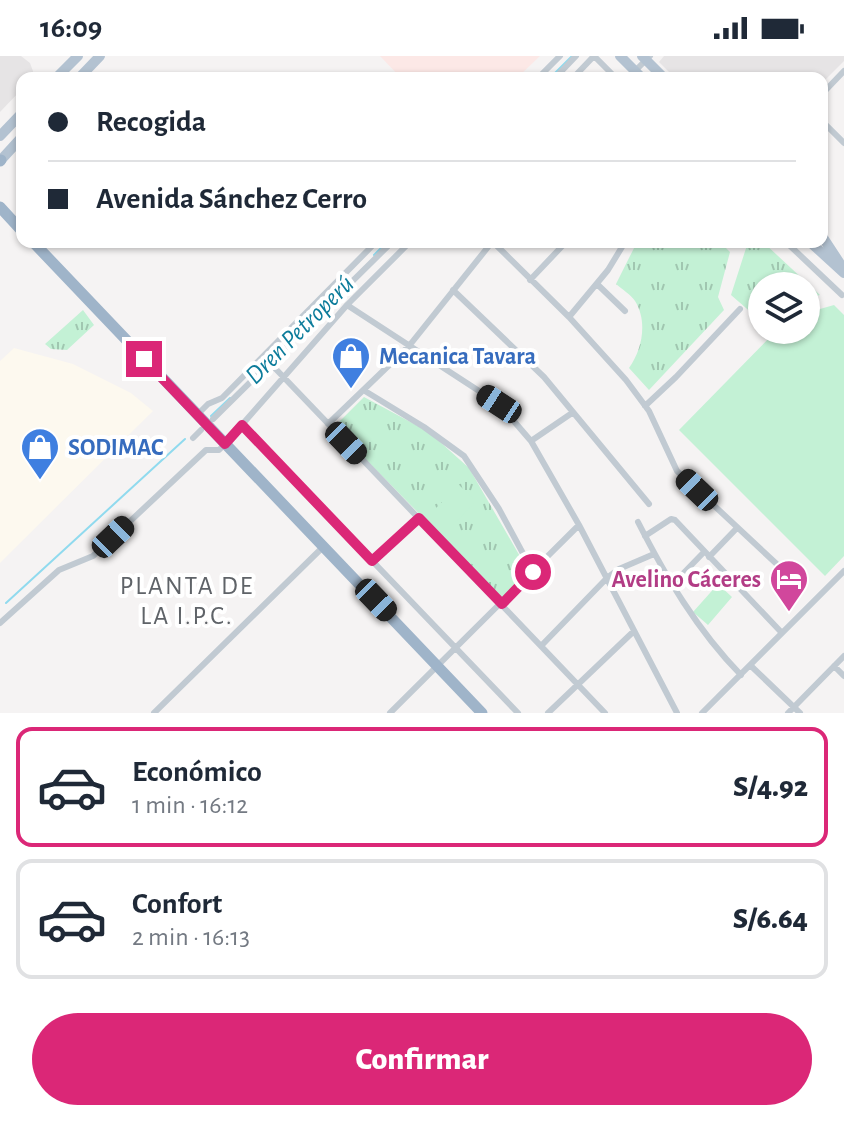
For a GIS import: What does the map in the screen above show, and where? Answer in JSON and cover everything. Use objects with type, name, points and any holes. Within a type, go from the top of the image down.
[{"type":"highway","points":[[1,209],[16,225]]},
{"type":"highway","points":[[39,248],[482,713]]},
{"type":"main road","points":[[62,72],[78,56]]},
{"type":"main road","points":[[85,72],[100,56]]},
{"type":"main road","points":[[620,56],[636,72]]},
{"type":"main road","points":[[0,136],[16,119]]},
{"type":"main road","points":[[0,161],[16,144]]},
{"type":"main road","points":[[828,246],[844,272]]},
{"type":"main road","points":[[817,248],[844,272]]},
{"type":"street","points":[[544,72],[560,56]]},
{"type":"street","points":[[561,72],[576,56]]},
{"type":"street","points":[[579,72],[594,56],[610,72]]},
{"type":"street","points":[[828,88],[844,71]]},
{"type":"street","points":[[828,127],[844,143]]},
{"type":"street","points":[[197,415],[208,404],[222,398],[370,248]]},
{"type":"street","points":[[213,419],[386,248]]},
{"type":"street","points":[[1,619],[59,570],[93,556],[206,450],[219,450],[347,305],[404,248]]},
{"type":"street","points":[[328,424],[409,346],[487,248]]},
{"type":"street","points":[[498,248],[569,317],[626,380],[645,406],[677,471],[781,568]]},
{"type":"street","points":[[530,280],[560,248]]},
{"type":"street","points":[[569,317],[597,284],[621,248]]},
{"type":"street","points":[[792,248],[842,295]]},
{"type":"street","points":[[597,284],[625,311]]},
{"type":"street","points":[[453,290],[544,377],[649,504]]},
{"type":"street","points":[[347,305],[499,404],[531,441],[579,525],[677,713]]},
{"type":"street","points":[[645,406],[740,309]]},
{"type":"street","points":[[271,364],[605,713]]},
{"type":"street","points":[[365,391],[464,456],[499,509],[533,572]]},
{"type":"street","points":[[531,441],[572,413]]},
{"type":"street","points":[[242,425],[518,713]]},
{"type":"street","points":[[193,438],[201,430]]},
{"type":"street","points":[[372,561],[419,518]]},
{"type":"street","points":[[645,536],[671,519],[675,520],[782,633]]},
{"type":"street","points":[[638,522],[672,585],[703,632],[741,675]]},
{"type":"street","points":[[390,713],[579,525]]},
{"type":"street","points":[[672,585],[736,529]]},
{"type":"street","points":[[154,713],[323,547]]},
{"type":"street","points":[[541,646],[607,578],[619,569],[654,554]]},
{"type":"street","points":[[702,713],[844,571]]},
{"type":"street","points":[[548,713],[634,631]]},
{"type":"street","points":[[791,710],[844,656]]},
{"type":"street","points":[[750,665],[791,710],[800,713]]},
{"type":"street","points":[[834,666],[844,676]]},
{"type":"shaded area","points":[[0,56],[21,56],[30,63],[33,72],[16,72],[16,95],[0,112]]},
{"type":"shaded area","points":[[380,56],[540,56],[523,72],[395,72]]},
{"type":"shaded area","points":[[664,56],[844,56],[844,61],[828,77],[828,72],[669,72],[659,62]]},
{"type":"shaded area","points":[[14,348],[73,364],[131,393],[153,411],[0,563],[0,361]]},
{"type":"green space","points":[[634,248],[726,248],[730,252],[718,297],[724,310],[649,390],[629,368],[642,336],[639,309],[616,284]]},
{"type":"green space","points":[[746,248],[769,248],[795,272],[748,272],[748,310],[731,295]]},
{"type":"green space","points":[[834,305],[844,315],[844,556],[825,576],[679,430],[763,344],[820,344],[820,309]]},
{"type":"green space","points":[[83,310],[94,325],[67,350],[51,349],[45,344]]},
{"type":"green space","points":[[364,397],[429,432],[469,468],[529,572],[502,598],[334,427]]},
{"type":"green space","points":[[459,485],[476,501],[451,527],[434,510]]},
{"type":"green space","points":[[718,584],[732,597],[708,625],[693,612]]},
{"type":"waterway","name":"Dren Petroperú","points":[[556,72],[572,56]]},
{"type":"waterway","name":"Dren Petroperú","points":[[374,255],[381,248]]},
{"type":"waterway","name":"Dren Petroperú","points":[[211,416],[230,398]]},
{"type":"waterway","name":"Dren Petroperú","points":[[6,603],[185,439]]},
{"type":"place","name":"Mecanica Tavara","points":[[351,390]]},
{"type":"place","name":"SODIMAC","points":[[40,481]]},
{"type":"place","name":"Avelino Cáceres","points":[[789,613]]},
{"type":"district","name":"PLANTA DE LA I.P.C.","points":[[187,600]]},
{"type":"route","points":[[144,359],[225,444],[242,425],[372,561],[419,518],[502,604],[533,572]]}]
